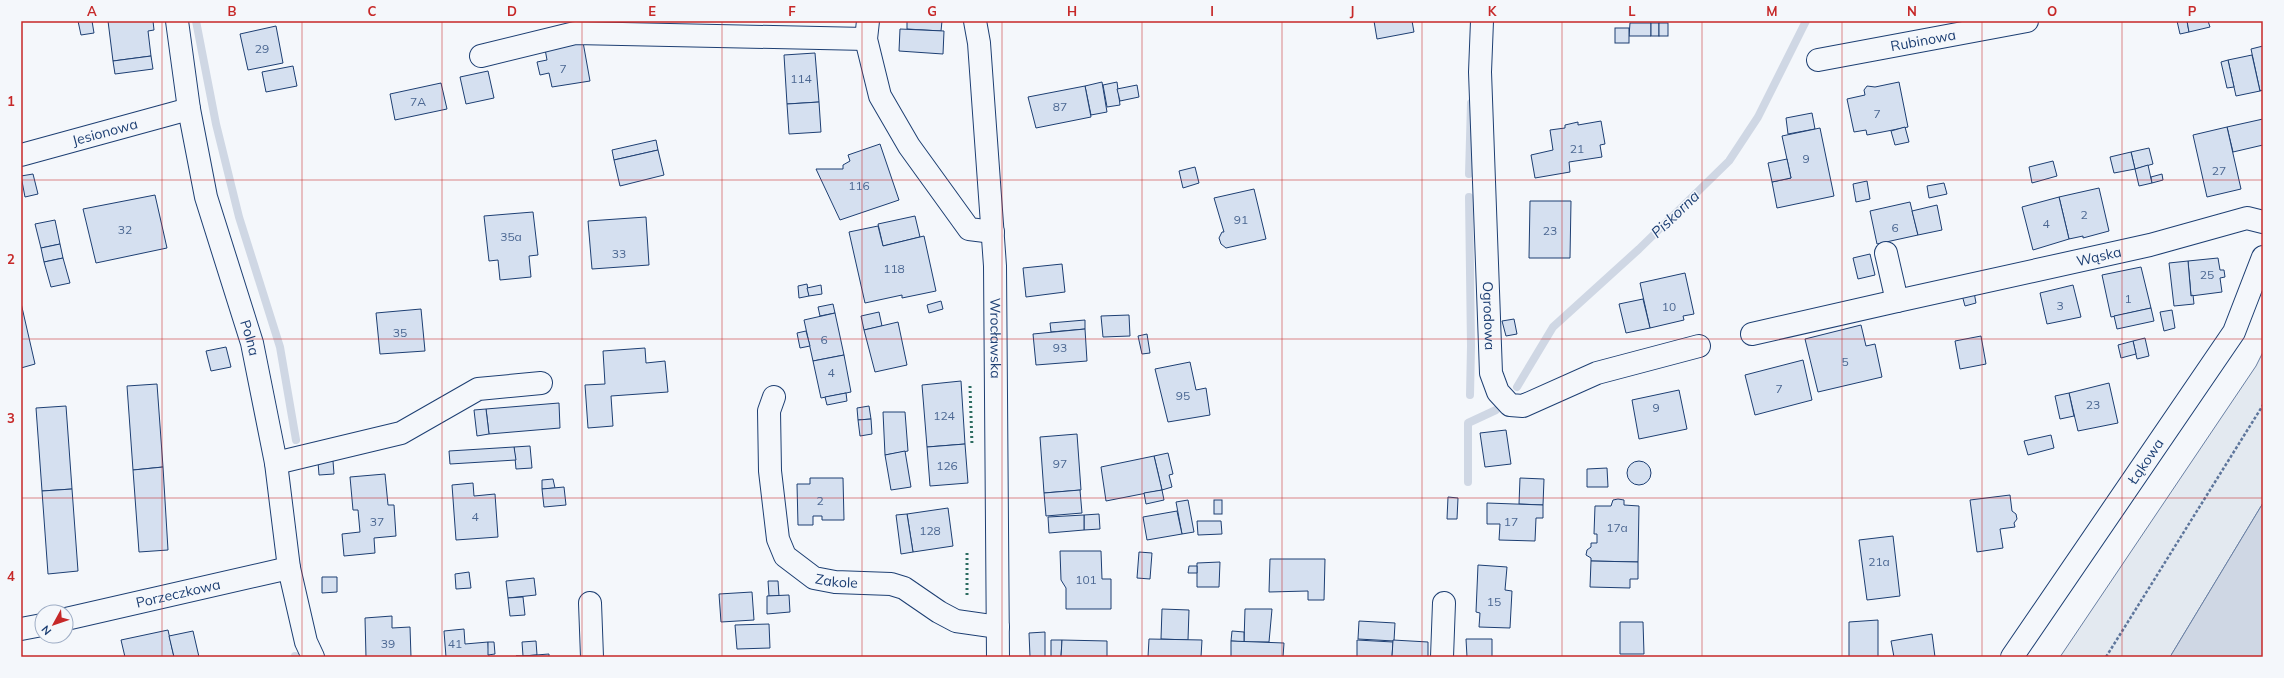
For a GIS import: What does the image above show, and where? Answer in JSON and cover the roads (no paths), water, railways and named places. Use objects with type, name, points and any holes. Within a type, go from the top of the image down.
[{"type":"street","name":"Polna","points":[[177,21],[189,109],[206,197],[252,342],[276,463],[290,568],[306,642],[313,657]]},
{"type":"street","name":"Wrocławska","points":[[975,21],[979,43],[994,232],[997,326],[998,657]]},
{"type":"street","name":"Ogrodowa","points":[[1482,21],[1480,72],[1491,374],[1498,392],[1510,405],[1523,406],[1598,373],[1699,346]]},
{"type":"street","name":"Rubinowa","points":[[1818,60],[2027,21]]},
{"type":"street","points":[[482,56],[575,33],[867,30],[880,96],[909,146],[969,229],[994,232]]},
{"type":"street","name":"Jesionowa","points":[[21,154],[189,109]]},
{"type":"street","name":"Wąska","points":[[1752,334],[2150,245],[2247,218],[2263,222]]},
{"type":"street","points":[[1886,253],[1898,301]]},
{"type":"street","name":"Łąkowa","points":[[2012,657],[2234,332],[2263,257]]},
{"type":"street","points":[[276,463],[401,433],[478,389],[541,383]]},
{"type":"street","name":"Zakole","points":[[774,398],[768,411],[770,471],[778,539],[785,556],[814,578],[835,582],[891,584],[904,588],[939,612],[956,621],[998,627]]},
{"type":"street","name":"Porzeczkowa","points":[[74,617],[290,568]]},
{"type":"street","points":[[590,603],[592,657]]},
{"type":"street","points":[[1442,657],[1444,603]]},
{"type":"street","points":[[21,629],[34,626]]},
{"type":"waterway","points":[[196,21],[216,124],[239,217],[280,347],[296,440]]},
{"type":"waterway","name":"Piskorna","points":[[1517,387],[1553,327],[1639,249],[1729,161],[1758,117],[1806,21]]},
{"type":"waterway","points":[[1469,174],[1471,103]]},
{"type":"waterway","points":[[1469,197],[1471,346],[1470,395]]},
{"type":"waterway","name":"Piskorna","points":[[1468,482],[1468,423],[1496,410]]}]
